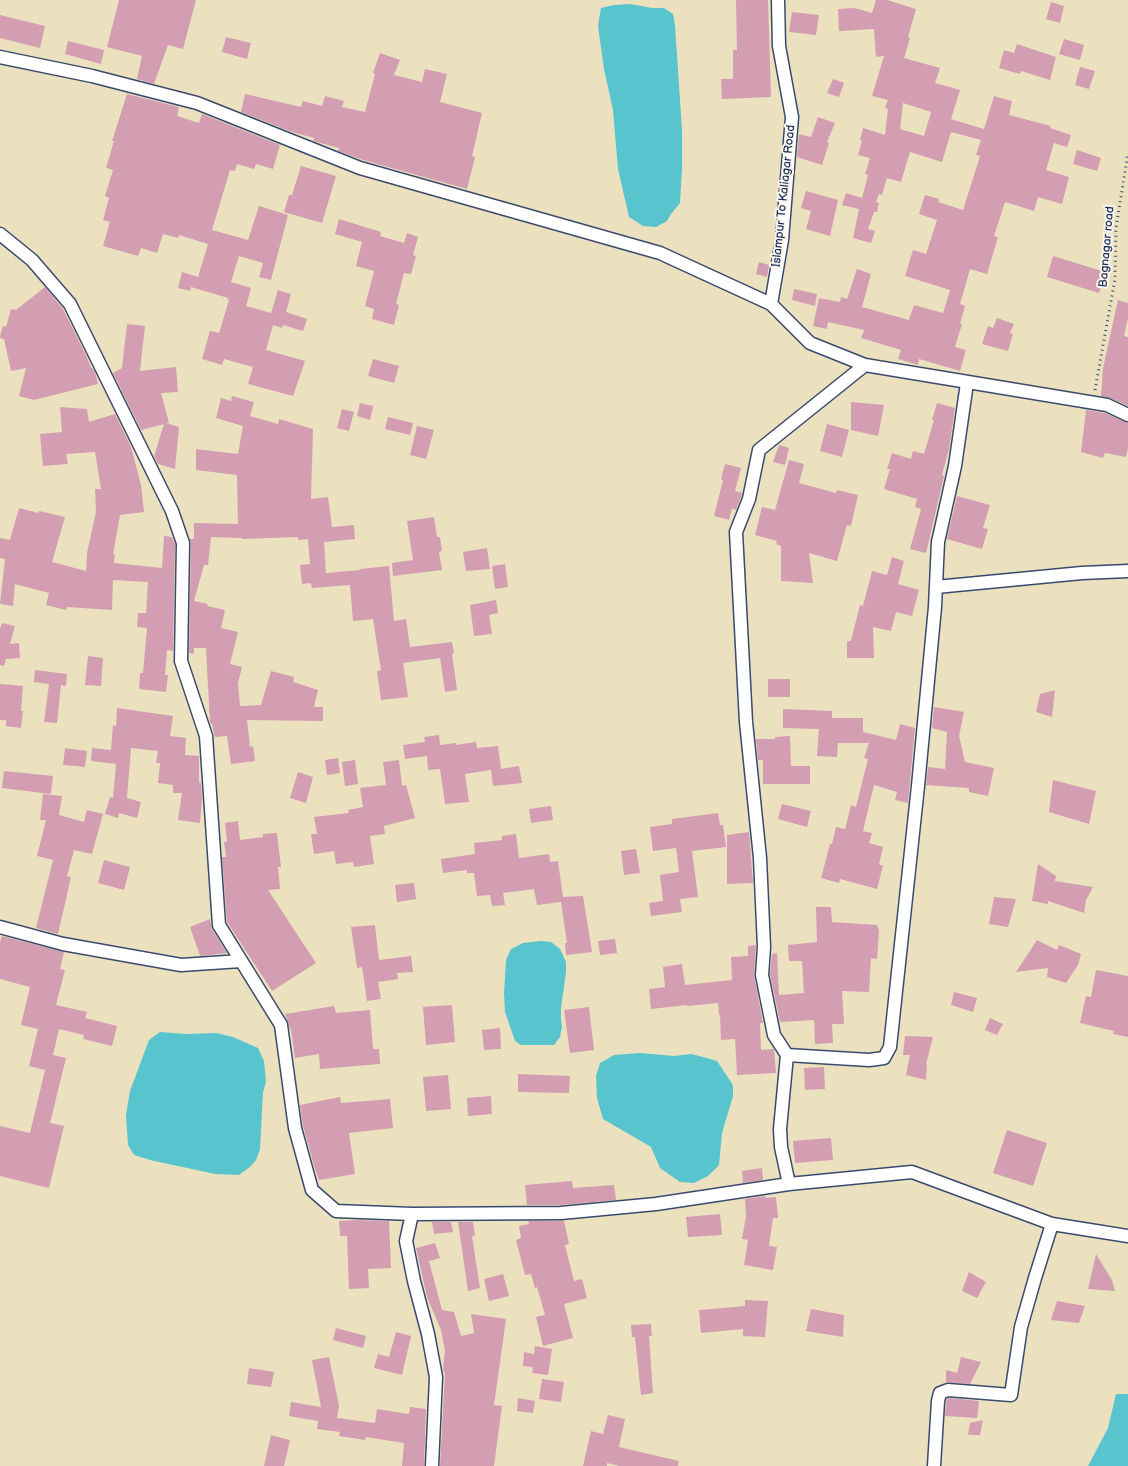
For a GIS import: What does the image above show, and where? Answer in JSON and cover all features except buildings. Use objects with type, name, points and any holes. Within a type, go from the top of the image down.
[{"type":"street","name":"Islampur To Kaliagar Road","points":[[771,304],[782,240],[792,117],[779,46],[778,0]]},
{"type":"street","points":[[0,57],[92,76],[197,103],[360,168],[660,253],[771,304],[810,343],[865,365],[1108,405],[1128,415]]},
{"type":"street","points":[[0,234],[32,260],[70,304],[172,510],[183,543],[181,661],[206,736],[219,926],[281,1025],[295,1128],[312,1190],[336,1211],[412,1214],[561,1213],[656,1204],[789,1184],[912,1172],[1052,1224],[1128,1236]]},
{"type":"street","points":[[789,1184],[781,1147],[780,1129],[787,1055],[774,1035],[762,975],[764,947],[760,858],[746,722],[736,532],[749,499],[759,450],[865,365]]},
{"type":"street","points":[[787,1055],[869,1060],[884,1058],[890,1047],[918,786],[936,587],[938,542],[955,466],[967,383]]},
{"type":"street","points":[[936,587],[1128,571]]},
{"type":"street","points":[[0,926],[63,944],[181,964],[241,961]]},
{"type":"street","points":[[412,1214],[406,1242],[436,1376],[432,1466]]},
{"type":"street","points":[[934,1466],[940,1392],[948,1390],[1011,1395],[1021,1327],[1052,1224]]},
{"type":"path","name":"Bagnagar road","points":[[1093,403],[1115,279],[1116,228],[1128,152]]},
{"type":"water","points":[[630,4],[664,8],[673,14],[675,26],[682,130],[680,203],[667,221],[656,227],[643,226],[629,217],[618,169],[613,110],[604,69],[598,26],[601,8]]},
{"type":"water","points":[[551,942],[560,949],[566,962],[561,1008],[562,1027],[560,1037],[554,1045],[521,1045],[515,1041],[505,1012],[506,960],[511,949],[523,943]]},
{"type":"water","points":[[160,1032],[186,1034],[216,1033],[233,1037],[258,1048],[264,1061],[266,1082],[263,1092],[260,1149],[256,1160],[239,1175],[215,1174],[150,1160],[134,1155],[128,1145],[126,1115],[130,1091],[149,1040]]},
{"type":"water","points":[[640,1053],[674,1056],[691,1054],[717,1061],[733,1086],[733,1096],[722,1133],[719,1165],[708,1176],[694,1183],[680,1182],[660,1168],[651,1147],[603,1119],[597,1098],[596,1076],[600,1063],[614,1055]]},
{"type":"water","points":[[1116,1394],[1128,1394],[1128,1466],[1088,1466],[1108,1428]]}]
